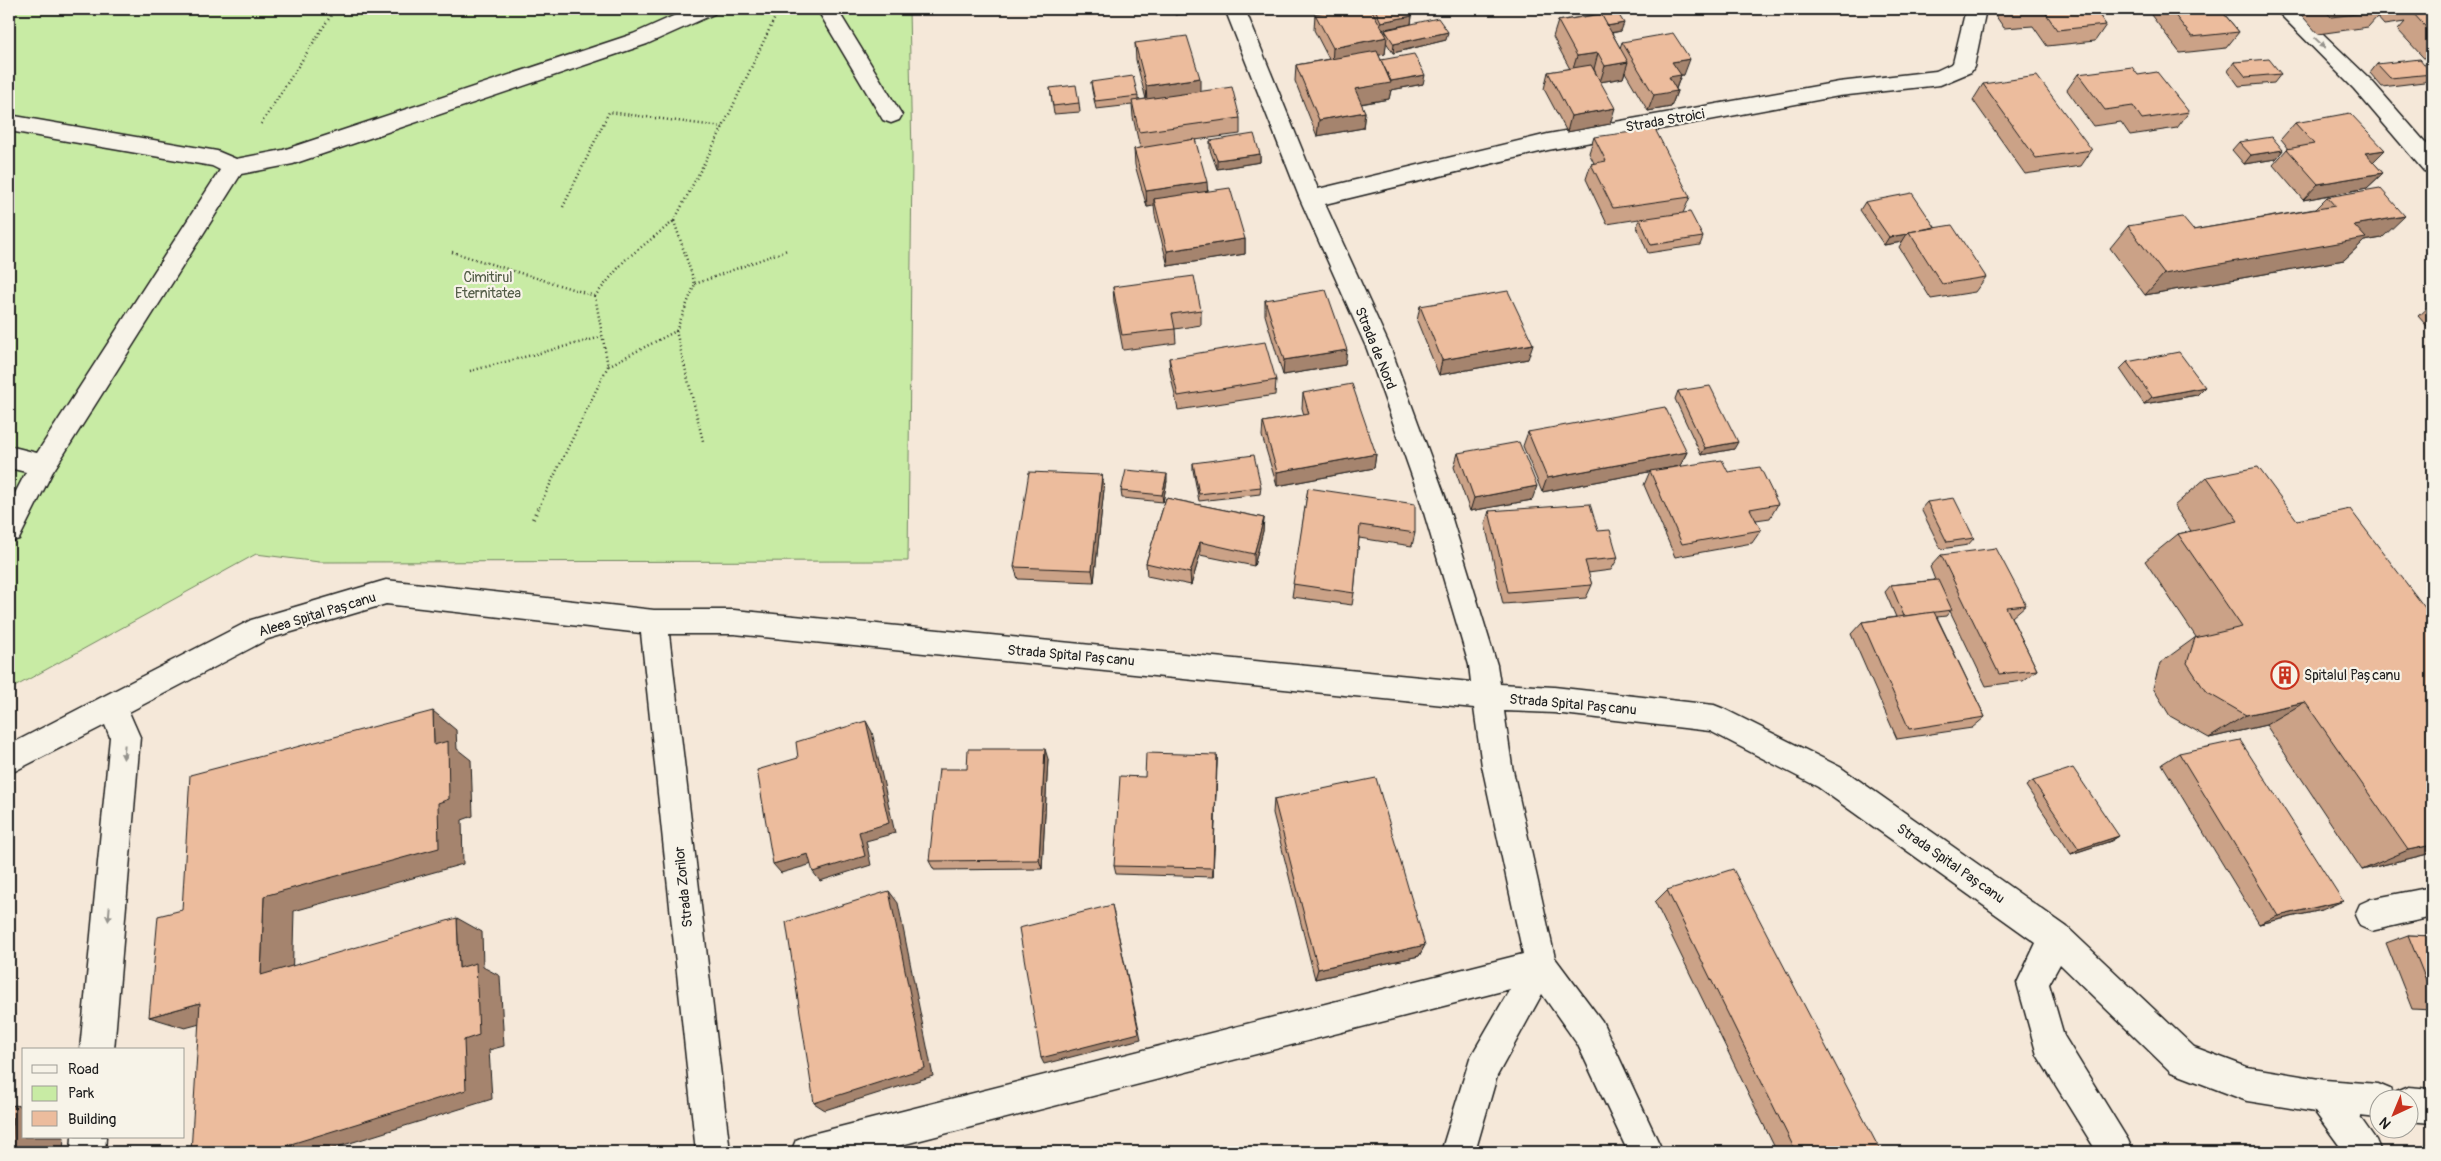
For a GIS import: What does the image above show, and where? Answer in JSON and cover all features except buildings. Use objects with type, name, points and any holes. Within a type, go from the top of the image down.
[{"type":"street","points":[[9,124],[217,159],[234,167],[285,158],[622,45],[707,9]]},
{"type":"street","points":[[826,9],[891,116]]},
{"type":"street","name":"Strada de Nord","points":[[1235,9],[1311,199],[1379,350],[1432,496],[1483,665],[1488,697]]},
{"type":"street","name":"Strada Stroici","points":[[1311,199],[1548,142],[1839,89],[1940,78],[1963,67],[1976,9]]},
{"type":"street","points":[[2285,9],[2362,84],[2432,165]]},
{"type":"street","points":[[9,531],[43,465],[234,167]]},
{"type":"street","points":[[9,457],[43,465]]},
{"type":"street","name":"Aleea Spital Pașcanu","points":[[9,760],[261,629],[386,592],[654,622]]},
{"type":"street","name":"Strada Spital Pașcanu","points":[[654,622],[744,623],[1428,689],[1488,697],[1554,700],[1714,718],[1829,777],[2056,938],[2183,1060],[2248,1084],[2325,1097],[2368,1100]]},
{"type":"street","name":"Strada Zorilor","points":[[654,622],[713,1152]]},
{"type":"street","name":"Strada Spital Pașcanu","points":[[1488,697],[1497,766],[1541,965],[1590,1033],[1646,1152]]},
{"type":"street","points":[[97,1048],[125,737],[112,706]]},
{"type":"street","points":[[2371,915],[2432,902]]},
{"type":"street","points":[[2056,938],[2033,983],[2044,1026],[2049,1043],[2116,1152]]},
{"type":"street","points":[[808,1152],[1541,965]]},
{"type":"street","points":[[1458,1152],[1482,1070],[1541,965]]},
{"type":"street","points":[[2325,1097],[2364,1152]]},
{"type":"street","points":[[2418,1105],[2432,1106]]},
{"type":"street","points":[[88,1152],[89,1138]]},
{"type":"path","points":[[234,167],[335,9]]},
{"type":"path","points":[[608,366],[595,296],[625,260],[674,221],[723,127],[779,9]]},
{"type":"path","points":[[563,207],[610,112],[723,127]]},
{"type":"path","points":[[674,221],[696,284],[676,331],[703,441]]},
{"type":"path","points":[[696,284],[788,250]]},
{"type":"path","points":[[452,252],[595,296]]},
{"type":"path","points":[[534,519],[608,366],[676,331]]},
{"type":"path","points":[[470,371],[602,337]]},
{"type":"green space","name":"Cimitirul Eternitatea","points":[[9,9],[909,9],[912,157],[908,561],[319,562],[256,554],[9,690]]},
{"type":"place","name":"Spitalul Pașcanu","points":[[2285,675]]}]
